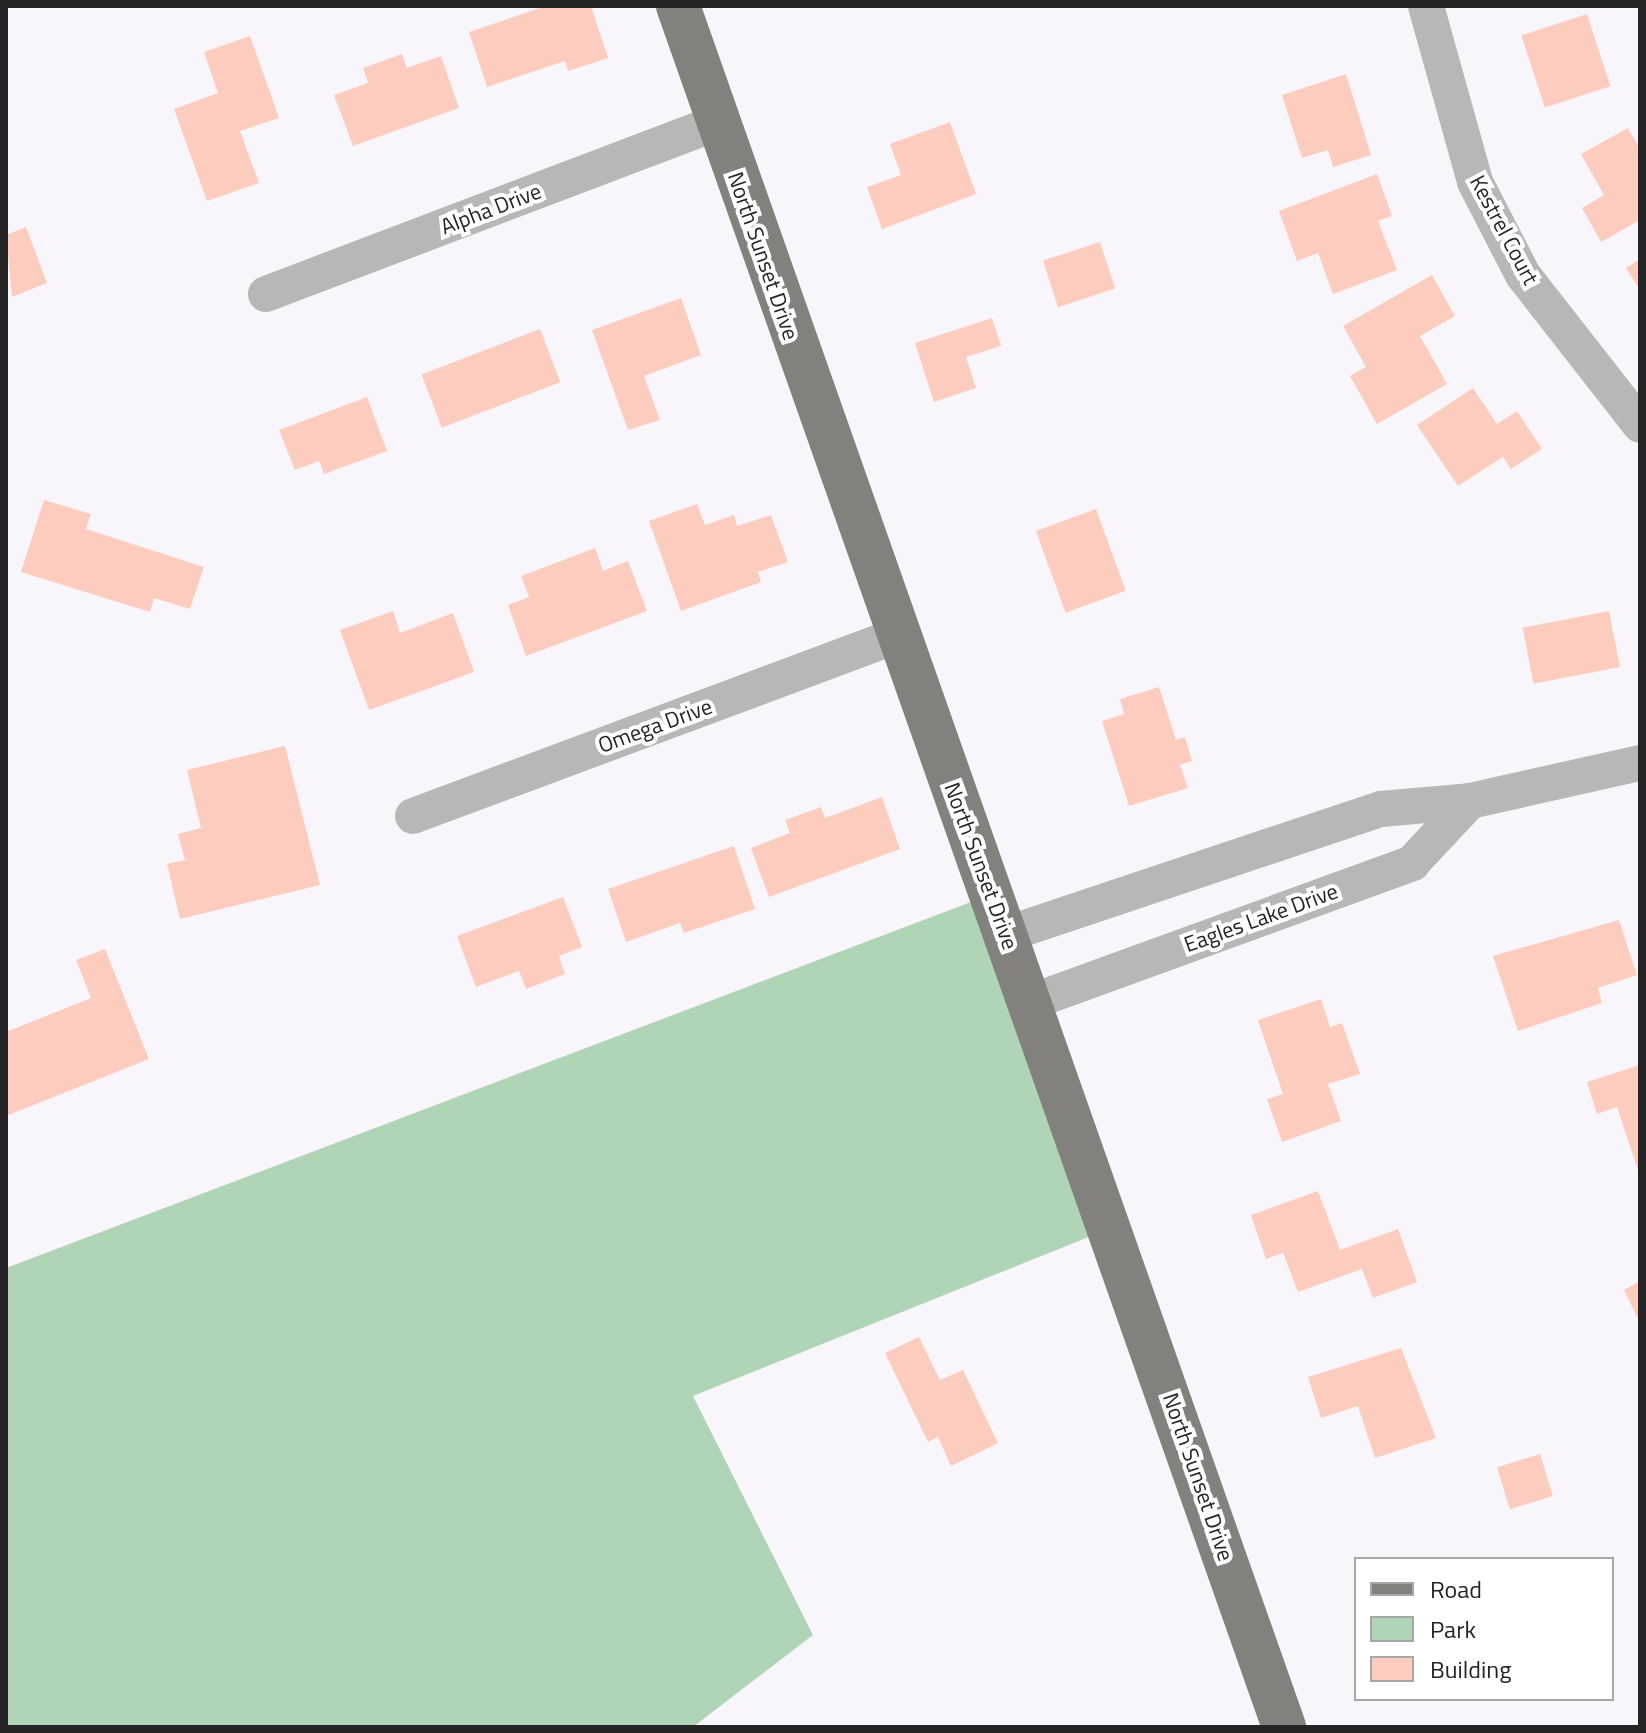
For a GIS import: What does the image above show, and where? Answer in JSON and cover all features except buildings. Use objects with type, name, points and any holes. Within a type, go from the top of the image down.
[{"type":"main road","name":"North Sunset Drive","points":[[678,6],[896,636],[1007,934],[1284,1727]]},
{"type":"street","name":"Kestrel Court","points":[[1426,6],[1489,209],[1523,275],[1640,425]]},
{"type":"street","name":"Alpha Drive","points":[[266,294],[717,123]]},
{"type":"street","name":"Omega Drive","points":[[413,816],[896,636]]},
{"type":"street","points":[[1007,934],[1381,809],[1470,801],[1640,763]]},
{"type":"street","name":"Eagles Lake Drive","points":[[1031,1002],[1412,863],[1470,801]]},
{"type":"green space","points":[[992,894],[1111,1228],[693,1396],[813,1635],[693,1727],[6,1727],[6,1268]]}]
